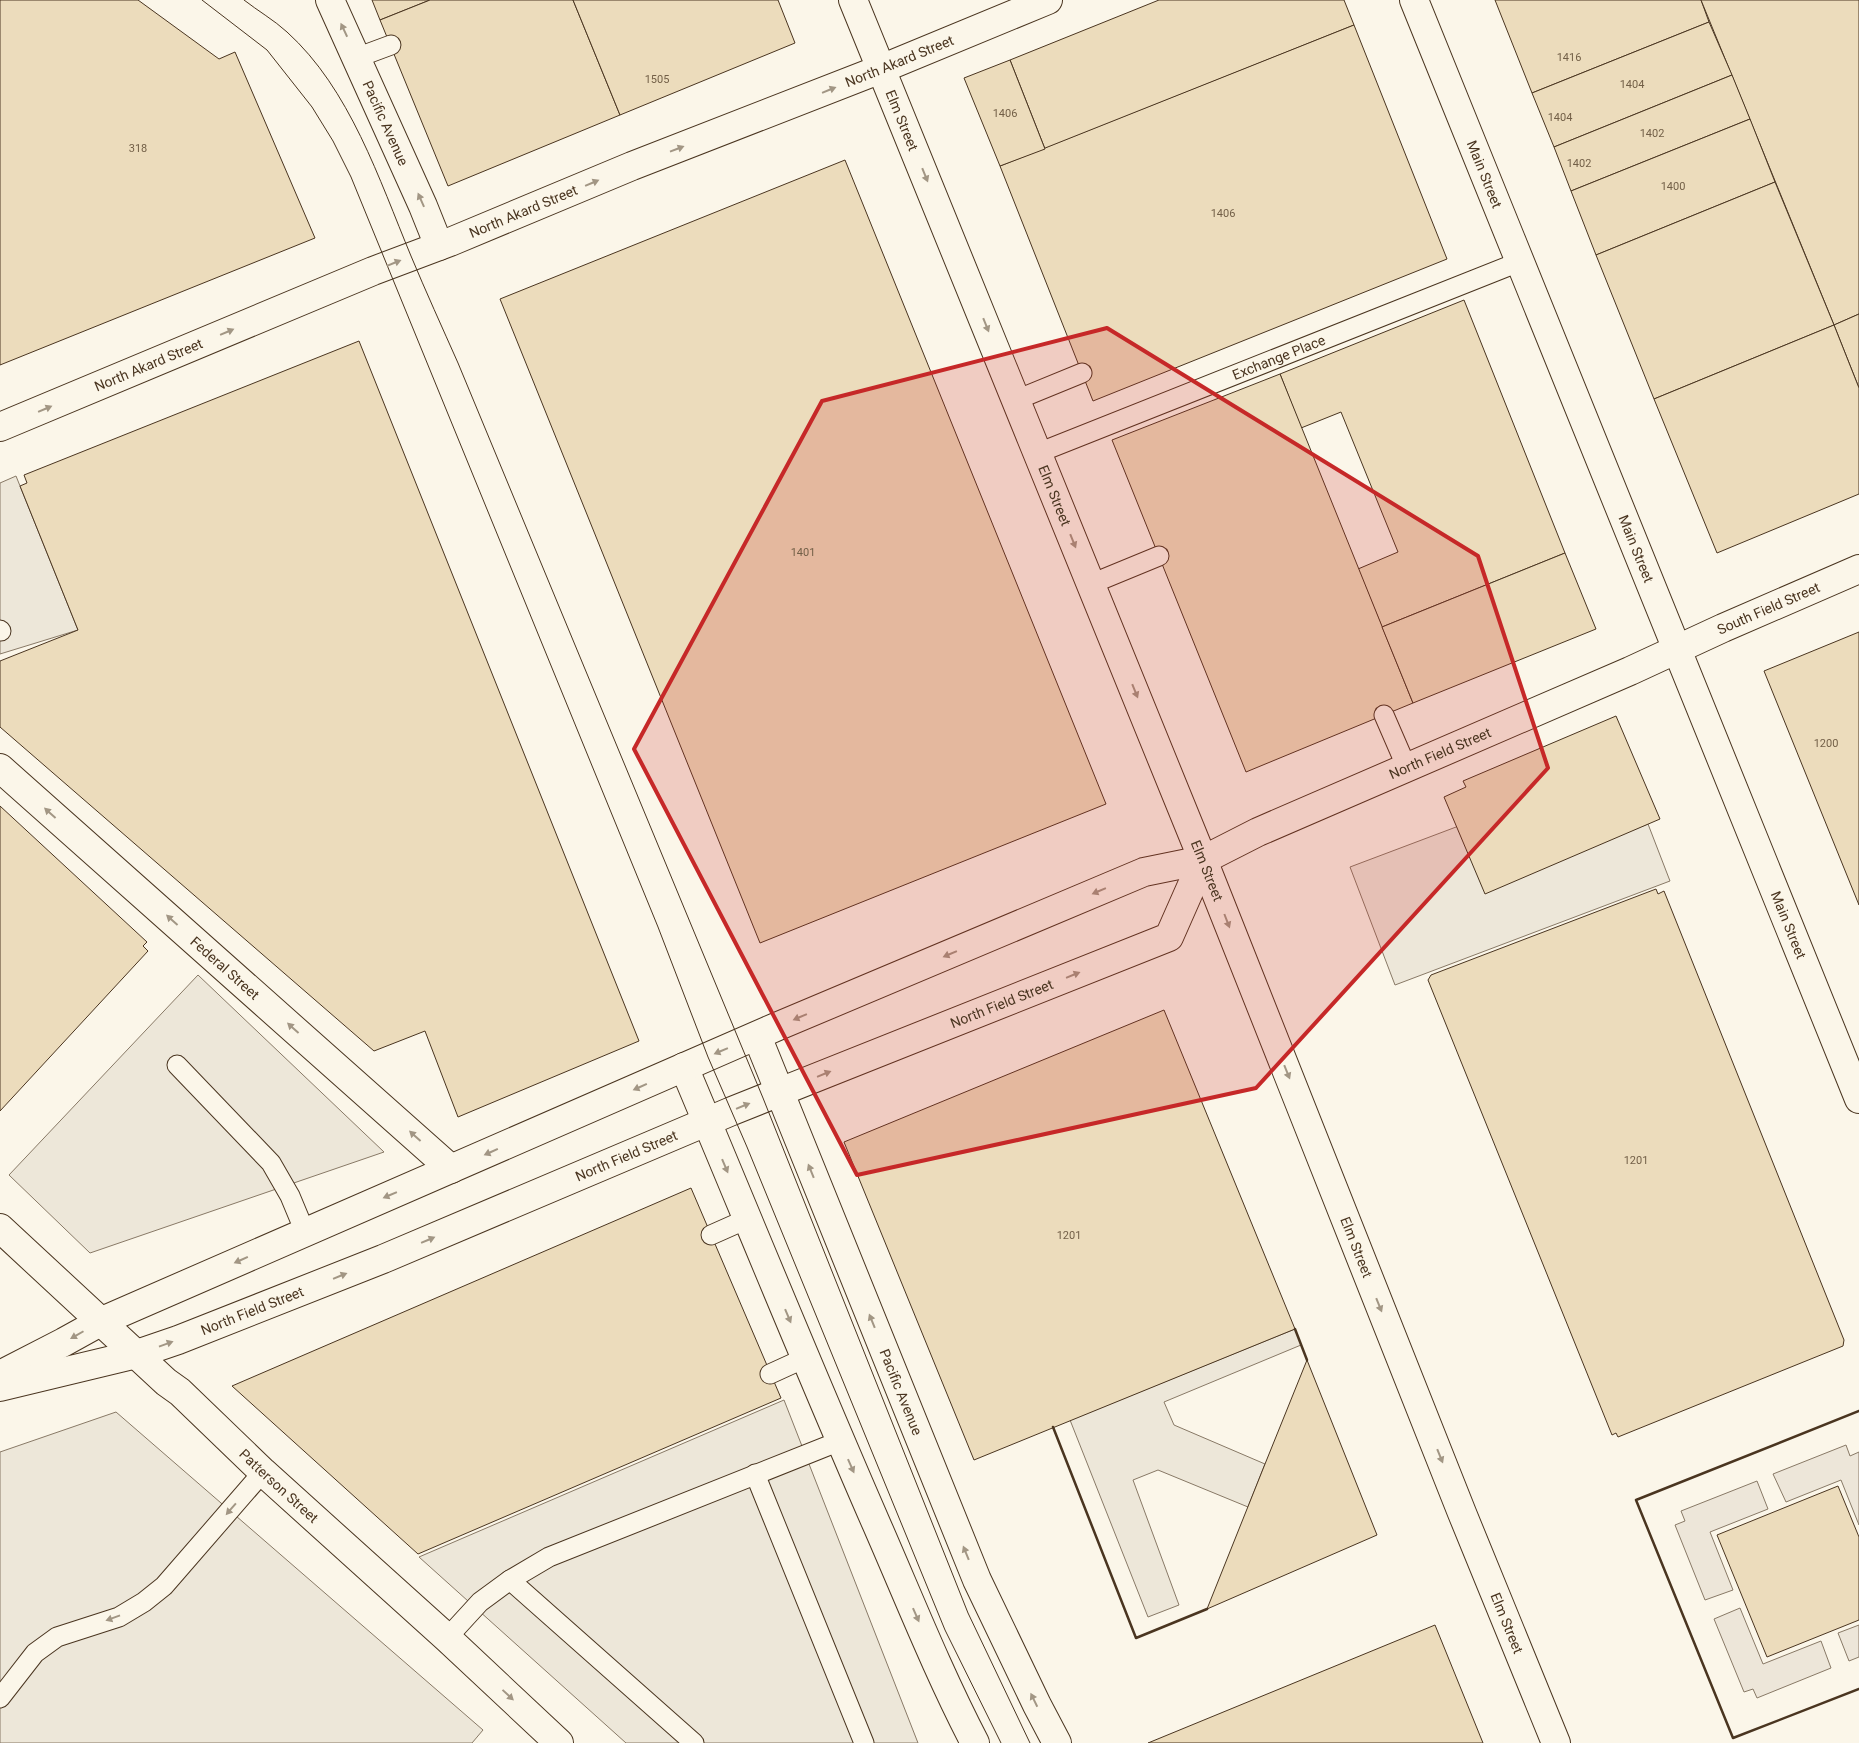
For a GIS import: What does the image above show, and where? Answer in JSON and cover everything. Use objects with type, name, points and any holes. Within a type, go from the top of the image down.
[{"type":"street","name":"Pacific Avenue","points":[[330,0],[423,206],[438,246]]},
{"type":"street","name":"Elm Street","points":[[853,0],[1203,860],[1462,1513],[1556,1743]]},
{"type":"street","name":"North Akard Street","points":[[0,427],[373,271],[632,166],[881,69],[1048,0]]},
{"type":"street","name":"Main Street","points":[[1414,0],[1859,1099]]},
{"type":"street","name":"South Field Street","points":[[1677,650],[1859,569]]},
{"type":"street","name":"North Field Street","points":[[0,1374],[102,1321],[684,1067],[1144,872],[1203,860],[1258,832],[1677,650]]},
{"type":"street","name":"Federal Street","points":[[0,768],[451,1169]]},
{"type":"street","name":"North Field Street","points":[[0,1387],[138,1354],[383,1259],[707,1121],[1169,937],[1203,860]]},
{"type":"street","name":"Pacific Avenue","points":[[757,1036],[977,1580],[1036,1705],[1057,1743]]},
{"type":"street","points":[[684,1067],[840,1441],[963,1720],[975,1743]]},
{"type":"street","name":"Patterson Street","points":[[0,1228],[559,1743]]},
{"type":"lane","points":[[356,58],[391,45]]},
{"type":"lane","name":"Exchange Place","points":[[1038,453],[1520,262]]},
{"type":"lane","points":[[1016,400],[1082,373]]},
{"type":"lane","points":[[1091,584],[1159,556]]},
{"type":"lane","points":[[1384,715],[1406,768]]},
{"type":"lane","points":[[177,1065],[271,1163],[290,1196],[305,1232]]},
{"type":"lane","points":[[711,1236],[747,1219]]},
{"type":"lane","points":[[770,1374],[805,1358]]},
{"type":"lane","points":[[446,1638],[480,1602],[510,1580],[549,1557],[840,1441]]},
{"type":"lane","points":[[0,1698],[35,1652],[57,1637],[119,1617],[144,1602],[164,1586],[263,1472]]},
{"type":"lane","points":[[755,1474],[864,1743]]},
{"type":"lane","points":[[510,1580],[694,1743]]},
{"type":"highlighted area","points":[[1107,328],[1478,556],[1548,768],[1256,1088],[857,1175],[634,749],[822,401]]},
{"type":"shaded area","points":[[16,476],[78,630],[0,654],[0,483]]},
{"type":"shaded area","points":[[1472,821],[1495,882],[1648,824],[1670,881],[1395,985],[1350,867]]},
{"type":"shaded area","points":[[198,975],[384,1152],[90,1253],[9,1175]]},
{"type":"shaded area","points":[[1295,1329],[1301,1345],[1164,1402],[1174,1425],[1265,1464],[1248,1507],[1158,1470],[1133,1480],[1179,1605],[1148,1617],[1070,1420]]},
{"type":"shaded area","points":[[784,1400],[918,1743],[626,1743],[419,1557]]},
{"type":"shaded area","points":[[116,1412],[483,1730],[472,1743],[0,1743],[0,1452]]},
{"type":"shaded area","points":[[1846,1445],[1850,1456],[1859,1452],[1859,1525],[1841,1480],[1786,1502],[1773,1474]]},
{"type":"shaded area","points":[[1757,1481],[1768,1509],[1710,1532],[1733,1590],[1705,1600],[1675,1525],[1685,1521],[1681,1511]]},
{"type":"shaded area","points":[[1740,1608],[1763,1664],[1821,1641],[1831,1668],[1757,1698],[1753,1689],[1744,1692],[1714,1619]]},
{"type":"shaded area","points":[[1859,1625],[1859,1657],[1849,1661],[1838,1633]]},
{"type":"building","points":[[0,0],[138,0],[219,59],[235,52],[315,238],[0,365]]},
{"type":"building","points":[[372,0],[430,0],[380,20]]},
{"type":"building","points":[[430,0],[573,0],[620,115],[448,186],[380,20]]},
{"type":"building","points":[[573,0],[778,0],[795,43],[620,115]]},
{"type":"building","points":[[1159,0],[1344,0],[1354,25],[1045,149],[1010,60]]},
{"type":"building","points":[[1495,0],[1701,0],[1709,22],[1532,93]]},
{"type":"building","points":[[1701,0],[1859,0],[1859,314],[1834,325]]},
{"type":"building","points":[[1709,22],[1732,75],[1554,147],[1532,93]]},
{"type":"building","points":[[1354,25],[1447,259],[1093,401],[1000,166]]},
{"type":"building","points":[[1010,60],[1045,149],[1000,166],[964,78]]},
{"type":"building","points":[[1732,75],[1750,119],[1571,191],[1554,147]]},
{"type":"building","points":[[1750,119],[1775,182],[1596,255],[1571,191]]},
{"type":"building","points":[[845,160],[1106,804],[760,943],[500,299]]},
{"type":"building","points":[[1775,182],[1834,325],[1654,399],[1596,255]]},
{"type":"building","points":[[1464,300],[1565,553],[1382,627],[1358,569],[1398,552],[1341,412],[1301,428],[1280,374]]},
{"type":"building","points":[[1859,314],[1859,388],[1834,325]]},
{"type":"building","points":[[1834,325],[1859,388],[1859,494],[1717,553],[1654,399]]},
{"type":"building","points":[[359,341],[639,1041],[458,1117],[425,1031],[374,1051],[0,727],[0,661],[78,630],[20,486],[27,483],[24,475]]},
{"type":"building","points":[[1280,374],[1413,703],[1246,772],[1112,440]]},
{"type":"building","points":[[1565,553],[1596,629],[1413,703],[1382,627]]},
{"type":"building","points":[[1859,632],[1859,905],[1764,671]]},
{"type":"building","points":[[1616,716],[1660,819],[1485,894],[1444,797],[1466,787],[1463,781]]},
{"type":"building","points":[[0,806],[147,942],[143,946],[148,951],[0,1111]]},
{"type":"building","points":[[1656,889],[1658,894],[1664,891],[1844,1340],[1843,1346],[1618,1437],[1616,1433],[1612,1435],[1428,980],[1431,975]]},
{"type":"building","points":[[1164,1010],[1295,1329],[974,1460],[844,1142]]},
{"type":"building","points":[[691,1188],[781,1398],[418,1554],[232,1386]]},
{"type":"building","points":[[1307,1360],[1377,1535],[1207,1609],[1265,1464]]},
{"type":"building","points":[[1838,1486],[1859,1537],[1859,1620],[1767,1657],[1717,1535]]},
{"type":"building","points":[[1435,1625],[1483,1743],[1148,1743]]},
{"type":"tram line","points":[[202,0],[267,50],[312,107],[333,141],[351,177],[658,927],[708,1057],[747,1147],[945,1630],[1001,1743]]},
{"type":"tram line","points":[[244,0],[287,32],[309,55],[328,80],[361,136],[458,363],[763,1098],[968,1613],[1030,1743]]},
{"type":"wall","points":[[1295,1329],[1307,1360]]},
{"type":"wall","points":[[1859,1411],[1636,1500],[1733,1738],[1859,1689]]},
{"type":"wall","points":[[1053,1427],[1136,1638],[1207,1609]]}]
